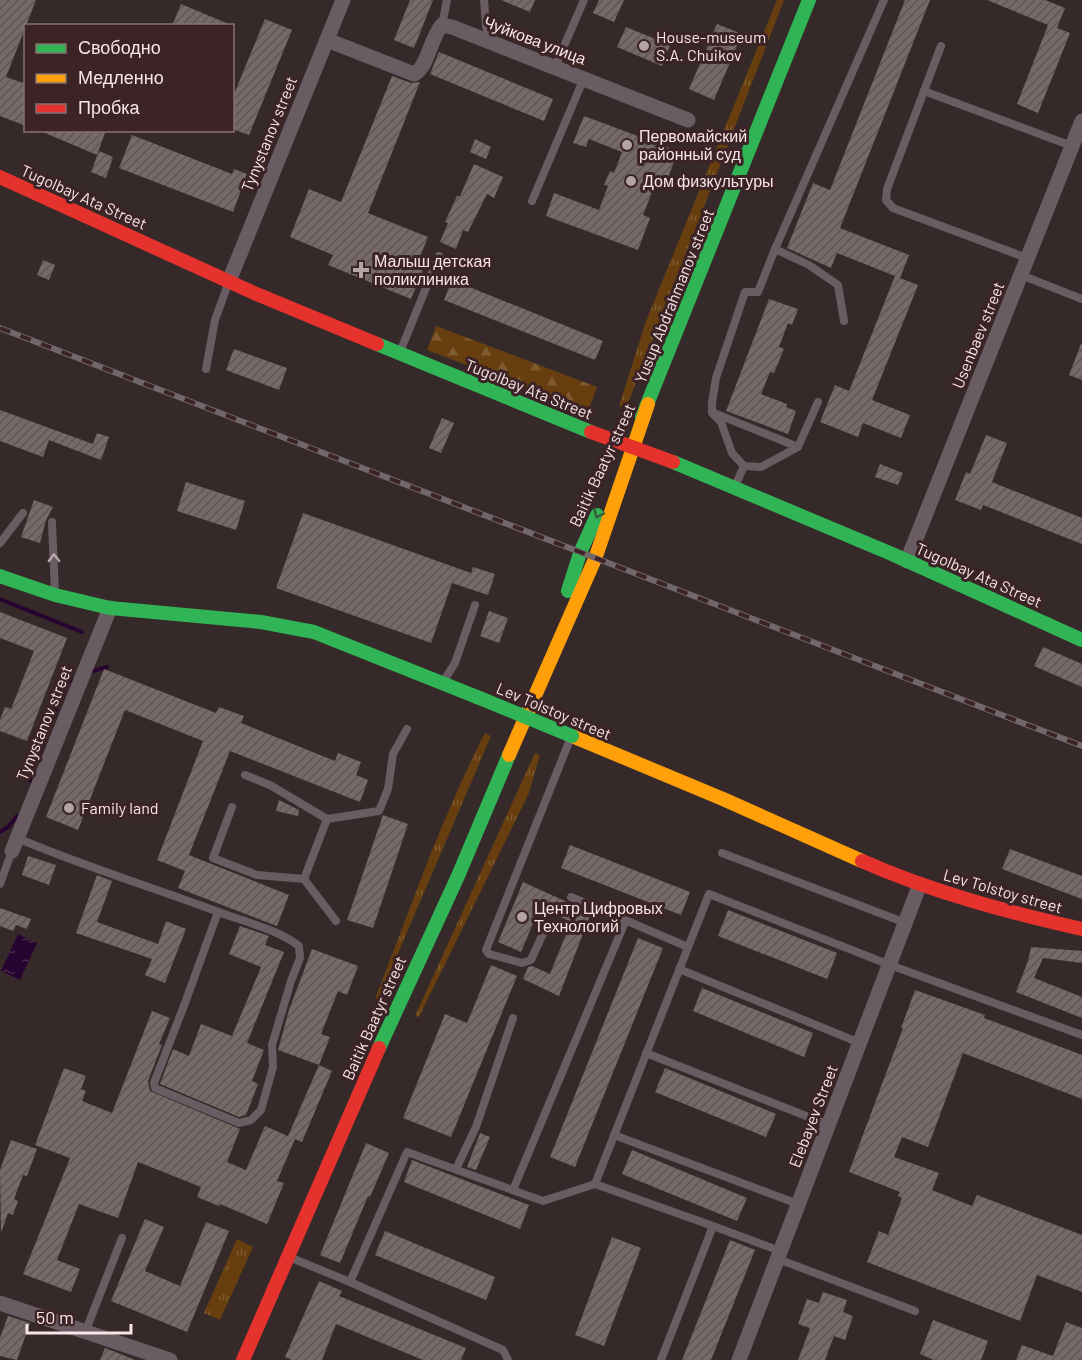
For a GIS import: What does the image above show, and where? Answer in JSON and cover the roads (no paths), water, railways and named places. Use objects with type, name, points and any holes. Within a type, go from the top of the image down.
[{"type":"main road","name":"Yusup Abdrahmanov street","points":[[648,404],[809,0]]},
{"type":"main road","name":"Tugolbay Ata Street","points":[[0,177],[229,281],[591,432],[673,462],[907,561],[1082,640]]},
{"type":"main road","name":"Baitik Baatyr street","points":[[243,1360],[351,1110],[458,876],[537,689],[580,553],[648,404]]},
{"type":"main road","name":"Lev Tolstoy street","points":[[0,576],[55,595],[110,608],[261,622],[314,632],[572,736],[890,873],[1026,916],[1082,929]]},
{"type":"street","name":"Tynystanov street","points":[[229,281],[343,0]]},
{"type":"street","points":[[327,40],[414,74],[421,69],[435,32],[442,25]]},
{"type":"street","name":"Чуйкова улица","points":[[442,25],[688,120]]},
{"type":"street","name":"Usenbaev street","points":[[907,561],[1082,121]]},
{"type":"street","name":"Tynystanov street","points":[[15,844],[110,608]]},
{"type":"street","name":"Elebayev Street","points":[[739,1360],[775,1253],[799,1204],[920,884]]},
{"type":"street","points":[[0,1303],[170,1360]]},
{"type":"lane","points":[[442,25],[447,0]]},
{"type":"lane","points":[[484,0],[490,42]]},
{"type":"lane","points":[[555,67],[584,0]]},
{"type":"lane","points":[[818,402],[798,447],[761,467],[744,466],[732,453],[721,422],[712,412],[716,378],[745,292],[758,292],[884,0]]},
{"type":"lane","points":[[940,46],[887,189],[886,200],[893,208],[1028,258]]},
{"type":"lane","points":[[532,201],[584,78]]},
{"type":"lane","points":[[924,91],[1072,146]]},
{"type":"lane","points":[[775,249],[809,265],[838,285],[844,321]]},
{"type":"lane","points":[[400,354],[439,256]]},
{"type":"lane","points":[[1021,275],[1082,299]]},
{"type":"lane","points":[[206,369],[215,320],[229,281]]},
{"type":"lane","points":[[712,412],[798,447]]},
{"type":"lane","points":[[734,488],[744,466]]},
{"type":"lane","points":[[0,543],[23,513]]},
{"type":"lane","points":[[52,522],[55,595]]},
{"type":"lane","points":[[442,683],[455,663],[475,605]]},
{"type":"lane","points":[[245,775],[270,785],[327,819],[379,811],[388,789],[393,754],[407,729]]},
{"type":"lane","points":[[546,927],[531,960],[522,963],[489,954],[486,950],[572,736]]},
{"type":"lane","points":[[232,807],[213,858],[257,875],[304,879],[336,921]]},
{"type":"lane","points":[[304,879],[327,819]]},
{"type":"lane","points":[[0,884],[15,844],[155,888],[289,938],[299,946],[300,958],[272,1045],[273,1067],[261,1110],[251,1120],[239,1123],[155,1088],[154,1083],[218,912]]},
{"type":"lane","points":[[722,853],[906,923]]},
{"type":"lane","points":[[595,1184],[709,894],[890,965],[1082,1035]]},
{"type":"lane","points":[[571,897],[688,947]]},
{"type":"lane","points":[[513,1190],[625,921]]},
{"type":"lane","points":[[680,969],[860,1043]]},
{"type":"lane","points":[[456,1169],[476,1127],[513,1018]]},
{"type":"lane","points":[[646,1053],[829,1125]]},
{"type":"lane","points":[[614,1135],[799,1204]]},
{"type":"lane","points":[[350,1282],[406,1152],[543,1201],[595,1184],[713,1226],[915,1311]]},
{"type":"lane","points":[[661,1360],[713,1226]]},
{"type":"lane","points":[[86,1330],[122,1238]]},
{"type":"lane","points":[[288,1256],[503,1350],[508,1360]]},
{"type":"water","points":[[18,934],[37,943],[20,980],[1,971]]},
{"type":"waterway","points":[[0,599],[82,632]]},
{"type":"waterway","points":[[93,671],[107,667]]},
{"type":"waterway","points":[[38,757],[66,682],[71,680]]},
{"type":"waterway","points":[[30,781],[31,777]]},
{"type":"waterway","points":[[0,832],[8,827],[17,816]]},
{"type":"railway","points":[[0,328],[1082,746]]},
{"type":"place","name":"House-museum S.A. Chuikov","points":[[644,46]]},
{"type":"place","name":"Первомайский районный суд","points":[[627,145]]},
{"type":"place","name":"Дом физкультуры","points":[[631,181]]},
{"type":"place","name":"Малыш детская поликлиника","points":[[361,270]]},
{"type":"place","name":"Family land","points":[[69,808]]},
{"type":"place","name":"Центр Цифровых Технологий","points":[[522,917]]}]
